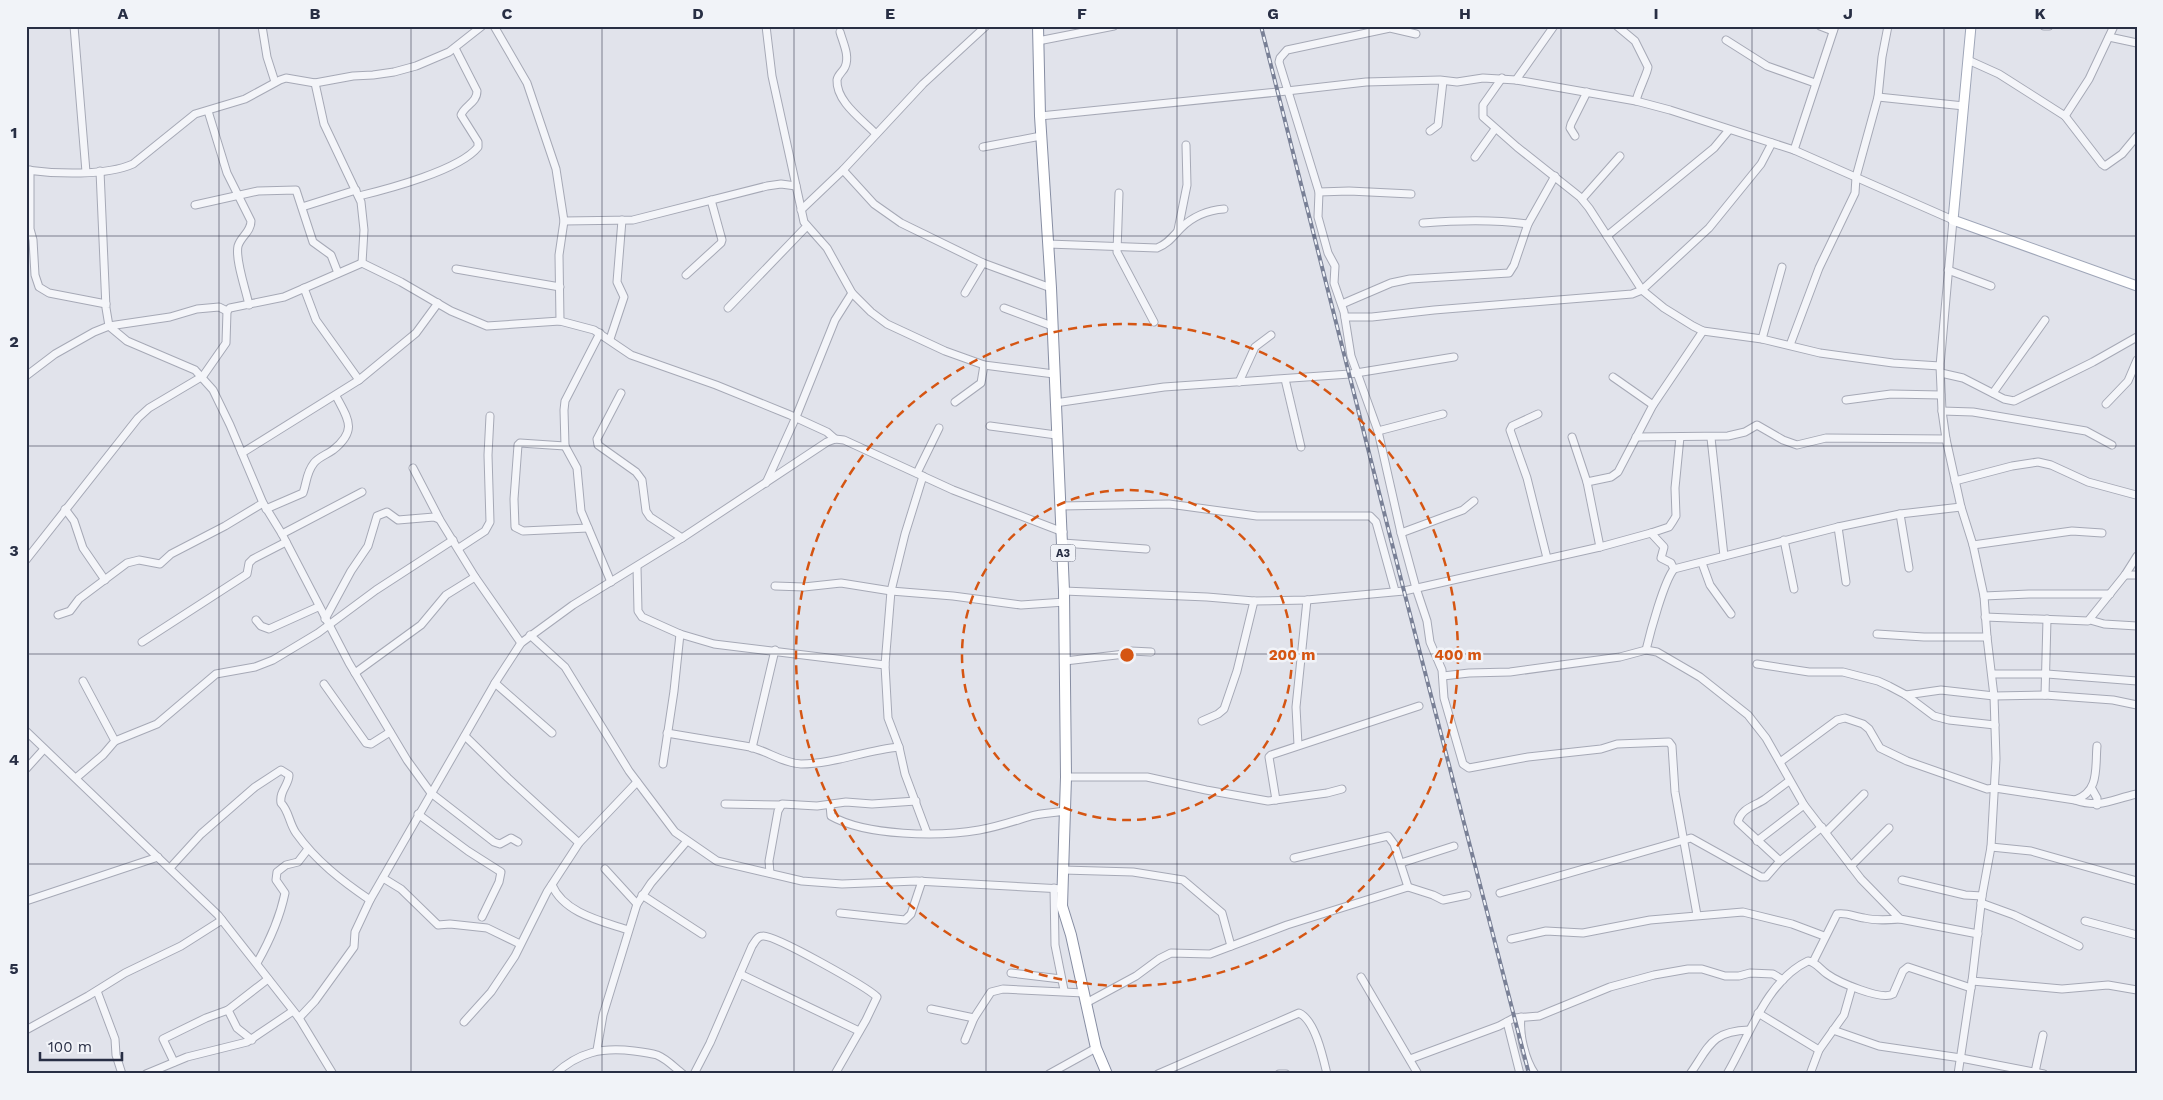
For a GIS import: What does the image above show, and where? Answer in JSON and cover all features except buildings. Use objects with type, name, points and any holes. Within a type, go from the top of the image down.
[{"type":"highway","name":"A3","points":[[1038,26],[1040,116],[1051,288],[1056,434],[1063,543],[1066,777],[1063,870],[1058,888],[1096,1048],[1107,1074]]},
{"type":"main road","points":[[1969,27],[1968,60],[1953,220],[2137,286]]},
{"type":"street","points":[[74,26],[86,172]]},
{"type":"street","points":[[262,26],[266,57],[275,82]]},
{"type":"street","points":[[106,304],[49,293],[38,287],[34,275],[34,240],[30,229],[28,170],[100,172],[122,169],[133,164],[195,114],[245,99],[275,82],[286,78],[315,83],[353,76],[394,72],[416,66],[455,48],[482,26]]},
{"type":"street","points":[[494,26],[527,82],[556,169],[564,221],[559,255],[560,321]]},
{"type":"street","points":[[766,26],[772,76],[801,210],[807,226],[827,248],[852,293],[870,312],[887,324],[945,351],[984,365],[1054,374]]},
{"type":"street","points":[[801,210],[842,170],[916,90],[977,29],[986,26]]},
{"type":"street","points":[[1038,42],[1114,26]]},
{"type":"street","points":[[1516,80],[1554,26]]},
{"type":"street","points":[[1617,26],[1635,41],[1648,67],[1636,100]]},
{"type":"street","points":[[1794,150],[1834,29],[1820,26]]},
{"type":"street","points":[[1790,345],[1819,268],[1854,193],[1856,177],[1878,97],[1882,57],[1888,26]]},
{"type":"street","points":[[2044,26],[2049,26]]},
{"type":"street","points":[[2065,116],[2089,79],[2114,26]]},
{"type":"street","points":[[1416,34],[1398,29],[1370,29],[1287,50],[1279,62],[1319,192],[1320,228],[1335,266],[1334,283],[1342,304],[1351,356],[1378,431],[1416,588],[1427,621],[1430,642],[1443,676],[1444,698],[1463,764],[1468,768],[1528,757],[1601,749],[1618,744],[1669,742],[1672,746],[1675,792],[1697,915]]},
{"type":"street","points":[[840,32],[846,66],[838,75],[839,93],[849,107],[876,134]]},
{"type":"street","points":[[2109,37],[2137,43]]},
{"type":"street","points":[[1726,40],[1767,66],[1815,83]]},
{"type":"street","points":[[302,207],[358,193],[392,188],[438,171],[461,159],[478,147],[478,142],[462,115],[463,110],[475,101],[477,91],[455,48]]},
{"type":"street","points":[[1968,60],[1999,74],[2065,116],[2105,166],[2122,154],[2137,136]]},
{"type":"street","points":[[1040,116],[1366,82],[1457,82],[1483,78],[1502,78],[1636,100],[1794,150],[1953,220],[1940,370],[1942,411],[1946,439],[1961,507],[1973,545],[1984,596],[1995,725],[1995,788],[1991,847],[1981,900],[1972,984],[1958,1074]]},
{"type":"street","points":[[1502,78],[1483,105],[1483,117],[1495,129],[1582,199],[1642,290],[1664,308],[1704,331],[1762,339],[1820,353],[1940,370],[1963,378],[2009,401],[2027,396],[2137,337]]},
{"type":"street","points":[[1430,131],[1438,125],[1443,81]]},
{"type":"street","points":[[315,83],[324,124],[358,193],[364,230],[362,263]]},
{"type":"street","points":[[1575,136],[1570,128],[1571,124],[1587,92]]},
{"type":"street","points":[[1878,97],[1964,106]]},
{"type":"street","points":[[208,111],[227,173],[251,221],[251,226],[240,242],[238,251],[249,305]]},
{"type":"street","points":[[1475,157],[1495,129]]},
{"type":"street","points":[[1607,236],[1714,148],[1729,130]]},
{"type":"street","points":[[984,147],[1041,136]]},
{"type":"street","points":[[1345,317],[1372,317],[1434,310],[1627,296],[1642,290],[1709,228],[1761,164],[1772,143]]},
{"type":"street","points":[[1178,231],[1183,215],[1187,185],[1186,145]]},
{"type":"street","points":[[1582,199],[1620,156]]},
{"type":"street","points":[[842,170],[885,214],[983,263],[1051,288]]},
{"type":"street","points":[[100,172],[106,304],[109,326],[127,340],[184,364],[203,376],[223,408],[264,506],[282,534],[318,607],[355,673],[414,771],[431,792],[497,844],[511,838],[518,842]]},
{"type":"street","points":[[1342,304],[1391,283],[1410,279],[1509,273],[1512,271],[1528,224],[1555,176]]},
{"type":"street","points":[[564,221],[622,220],[655,215],[767,186],[781,184],[796,186]]},
{"type":"street","points":[[195,205],[258,191],[292,188],[298,193],[313,242],[331,255],[338,273]]},
{"type":"street","points":[[1319,192],[1350,191],[1411,194]]},
{"type":"street","points":[[1120,193],[1116,246],[1122,264],[1154,322]]},
{"type":"street","points":[[686,274],[721,243],[722,240],[711,200]]},
{"type":"street","points":[[1048,244],[1157,248],[1166,244],[1191,220],[1209,211],[1224,209]]},
{"type":"street","points":[[1424,223],[1478,219],[1528,224]]},
{"type":"street","points":[[610,339],[624,297],[616,282],[622,220]]},
{"type":"street","points":[[728,308],[807,226]]},
{"type":"street","points":[[26,560],[138,418],[149,408],[203,376],[226,343],[227,312],[230,308],[273,300],[362,263],[387,274],[438,303],[487,326],[560,321],[600,333],[631,355],[716,384],[796,417],[827,432],[835,439],[844,440],[980,501],[1062,532]]},
{"type":"street","points":[[965,293],[983,263]]},
{"type":"street","points":[[1762,339],[1782,267]]},
{"type":"street","points":[[456,269],[560,287]]},
{"type":"street","points":[[1948,270],[1991,286]]},
{"type":"street","points":[[304,288],[316,320],[359,380]]},
{"type":"street","points":[[765,484],[796,417],[835,320],[852,293]]},
{"type":"street","points":[[242,453],[359,380],[416,333],[438,303]]},
{"type":"street","points":[[26,376],[55,354],[94,332],[109,326],[158,319],[197,309],[219,307],[227,312]]},
{"type":"street","points":[[1004,308],[1052,326]]},
{"type":"street","points":[[1993,393],[2045,320]]},
{"type":"street","points":[[1587,482],[1615,475],[1653,405],[1704,331]]},
{"type":"street","points":[[600,333],[565,401],[564,410],[566,446],[576,468],[581,511],[611,582]]},
{"type":"street","points":[[1239,382],[1255,347],[1271,335]]},
{"type":"street","points":[[2128,342],[2137,345]]},
{"type":"street","points":[[1055,403],[1164,387],[1357,373],[1454,357]]},
{"type":"street","points":[[2106,404],[2128,381],[2137,360]]},
{"type":"street","points":[[955,402],[981,383],[984,365]]},
{"type":"street","points":[[1613,377],[1653,405]]},
{"type":"street","points":[[1285,379],[1301,448]]},
{"type":"street","points":[[621,393],[597,439],[598,445],[636,472],[642,480],[646,511],[650,517],[682,538]]},
{"type":"street","points":[[1846,400],[1891,394],[1941,395]]},
{"type":"street","points":[[58,615],[70,611],[79,599],[127,562],[134,560],[160,564],[170,554],[264,506],[303,493],[309,471],[314,463],[334,449],[350,427],[349,421],[336,396]]},
{"type":"street","points":[[1942,411],[1973,412],[2086,431],[2112,444]]},
{"type":"street","points":[[1378,431],[1443,414]]},
{"type":"street","points":[[1538,414],[1512,426],[1510,430],[1527,478],[1546,558]]},
{"type":"street","points":[[459,548],[485,531],[490,522],[488,455],[490,416]]},
{"type":"street","points":[[1636,437],[1711,438],[1739,434],[1757,425],[1783,440],[1797,445],[1826,438],[1946,439]]},
{"type":"street","points":[[990,426],[1056,434]]},
{"type":"street","points":[[927,833],[905,774],[888,713],[885,666],[891,591],[920,475],[938,428]]},
{"type":"street","points":[[1572,437],[1587,482],[1600,547]]},
{"type":"street","points":[[1064,591],[1207,597],[1254,601],[1307,600],[1416,588],[1600,547],[1669,526],[1676,516],[1675,488],[1680,437]]},
{"type":"street","points":[[1711,438],[1724,556]]},
{"type":"street","points":[[299,1018],[315,1001],[354,948],[355,932],[370,900],[495,682],[521,643],[573,605],[637,567],[835,439]]},
{"type":"street","points":[[566,446],[520,443],[518,445],[514,499],[516,527],[523,531],[588,528]]},
{"type":"street","points":[[1956,481],[2012,466],[2038,462],[2051,465],[2088,482],[2136,495]]},
{"type":"street","points":[[413,468],[440,520],[521,643]]},
{"type":"street","points":[[282,534],[362,492]]},
{"type":"street","points":[[1402,533],[1463,510],[1474,501]]},
{"type":"street","points":[[1061,506],[1169,504],[1257,516],[1370,516],[1376,522],[1380,532],[1395,591]]},
{"type":"street","points":[[1646,650],[1653,623],[1669,577],[1674,569],[1838,527],[1900,514],[1961,507]]},
{"type":"street","points":[[65,509],[74,521],[83,548],[105,580]]},
{"type":"street","points":[[327,622],[351,571],[368,546],[377,516],[387,512],[398,520],[434,517],[440,520]]},
{"type":"street","points":[[1900,514],[1909,568]]},
{"type":"street","points":[[1838,527],[1846,582]]},
{"type":"street","points":[[1973,545],[2072,531],[2102,533]]},
{"type":"street","points":[[1651,533],[1664,547],[1661,558],[1671,563],[1674,569]]},
{"type":"street","points":[[76,778],[103,756],[116,741],[157,724],[216,674],[255,667],[273,660],[327,622],[453,540]]},
{"type":"street","points":[[1784,540],[1794,589]]},
{"type":"street","points":[[142,642],[167,624],[247,574],[249,563],[253,559],[286,542]]},
{"type":"street","points":[[1063,543],[1146,549]]},
{"type":"street","points":[[2090,620],[2125,575],[2137,556]]},
{"type":"street","points":[[1702,563],[1710,585],[1731,614]]},
{"type":"street","points":[[637,567],[638,611],[642,617],[680,634],[714,644],[775,650],[885,666]]},
{"type":"street","points":[[2125,575],[2137,575]]},
{"type":"street","points":[[355,673],[422,625],[446,595],[476,577]]},
{"type":"street","points":[[775,586],[804,587],[841,583],[891,591],[953,596],[1022,605],[1064,602]]},
{"type":"street","points":[[1984,596],[2110,594]]},
{"type":"street","points":[[1298,745],[1296,707],[1307,600]]},
{"type":"street","points":[[1202,721],[1218,714],[1224,709],[1237,671],[1254,601]]},
{"type":"street","points":[[256,620],[261,626],[269,630],[318,607]]},
{"type":"street","points":[[1986,617],[2090,620],[2104,624],[2137,626]]},
{"type":"street","points":[[2045,695],[2047,619]]},
{"type":"street","points":[[663,764],[680,634]]},
{"type":"street","points":[[1877,634],[1924,637],[1986,637]]},
{"type":"street","points":[[530,635],[564,667],[637,782],[675,832],[720,863],[770,873],[786,879],[825,883],[922,882],[1058,888],[1055,946],[1064,990]]},
{"type":"street","points":[[752,748],[775,650]]},
{"type":"street","points":[[1443,676],[1510,672],[1620,657],[1646,650],[1657,652],[1700,677],[1748,715],[1766,738],[1789,782],[1804,805],[1861,879],[1900,918]]},
{"type":"street","points":[[1065,661],[1124,654],[1131,651],[1151,652]]},
{"type":"street","points":[[1757,664],[1809,672],[1843,672],[1878,681],[1906,695],[1934,716],[1942,719],[1995,725]]},
{"type":"street","points":[[1992,674],[2047,674],[2137,681]]},
{"type":"street","points":[[83,681],[116,741]]},
{"type":"street","points":[[495,682],[552,733]]},
{"type":"street","points":[[324,684],[366,743],[372,744],[390,732]]},
{"type":"street","points":[[1906,695],[1941,690],[1994,696],[2045,695],[2114,700],[2137,705]]},
{"type":"street","points":[[1276,800],[1270,757],[1298,745],[1419,706]]},
{"type":"street","points":[[1780,762],[1837,720],[1845,718],[1863,724],[1869,729],[1880,748],[1907,762],[1980,787],[2075,800],[2097,805],[2137,794]]},
{"type":"street","points":[[26,731],[222,920],[299,1018],[334,1074]]},
{"type":"street","points":[[667,733],[752,748],[783,761],[799,764],[829,762],[876,750],[899,747]]},
{"type":"street","points":[[465,736],[579,843]]},
{"type":"street","points":[[2075,800],[2084,797],[2092,789],[2096,746]]},
{"type":"street","points":[[26,769],[44,749]]},
{"type":"street","points":[[170,868],[201,834],[256,787],[282,770],[289,775],[289,780],[282,791],[281,802],[286,808],[294,831],[308,849],[335,875],[370,900]]},
{"type":"street","points":[[1066,777],[1147,777],[1263,801],[1327,793],[1342,789]]},
{"type":"street","points":[[464,1022],[491,992],[552,885],[579,843],[614,804],[637,782]]},
{"type":"street","points":[[1780,861],[1740,825],[1739,818],[1750,806],[1761,802],[1789,782]]},
{"type":"street","points":[[2092,789],[2097,798],[2097,805]]},
{"type":"street","points":[[1500,893],[1683,839],[1694,839],[1764,878],[1780,861],[1824,829],[1864,794]]},
{"type":"street","points":[[726,804],[781,806],[785,804],[803,806],[830,805],[846,802],[872,804],[916,801]]},
{"type":"street","points":[[830,805],[831,816],[843,821],[899,833],[979,830],[1032,816],[1065,811]]},
{"type":"street","points":[[1757,841],[1804,805]]},
{"type":"street","points":[[770,873],[769,861],[781,806]]},
{"type":"street","points":[[418,814],[501,872],[499,882],[482,917]]},
{"type":"street","points":[[1851,866],[1889,828]]},
{"type":"street","points":[[1294,858],[1385,836],[1392,840],[1408,887]]},
{"type":"street","points":[[597,1050],[603,1015],[637,904],[642,894],[687,841]]},
{"type":"street","points":[[1401,863],[1454,846]]},
{"type":"street","points":[[1991,847],[2031,851],[2137,881]]},
{"type":"street","points":[[257,963],[284,902],[285,893],[276,880],[277,872],[286,865],[298,862],[308,849]]},
{"type":"street","points":[[26,901],[158,858]]},
{"type":"street","points":[[605,869],[637,904]]},
{"type":"street","points":[[1063,870],[1133,872],[1183,880],[1222,913],[1231,946]]},
{"type":"street","points":[[383,878],[401,889],[438,925],[450,924],[487,928],[520,944]]},
{"type":"street","points":[[1902,880],[1981,900],[2079,946]]},
{"type":"street","points":[[840,913],[905,920],[911,914],[922,882]]},
{"type":"street","points":[[552,885],[558,898],[571,907],[601,921],[628,930]]},
{"type":"street","points":[[965,1040],[974,1018],[991,992],[1003,989],[1064,990],[1085,998],[1136,976],[1159,959],[1171,954],[1210,954],[1287,925],[1408,887],[1443,900],[1467,895]]},
{"type":"street","points":[[642,894],[702,934]]},
{"type":"street","points":[[1511,939],[1546,931],[1583,933],[1650,920],[1743,912],[1792,924],[1824,936]]},
{"type":"street","points":[[1813,962],[1824,936],[1835,917],[1841,913],[1880,920],[1900,918],[1978,934]]},
{"type":"street","points":[[26,1030],[97,991],[124,973],[175,949],[222,920]]},
{"type":"street","points":[[2085,921],[2137,935]]},
{"type":"street","points":[[694,1074],[752,946],[759,937],[764,936],[785,944],[876,995],[876,1000],[835,1074]]},
{"type":"street","points":[[1726,1074],[1740,1051],[1758,1013],[1783,980],[1804,963],[1813,962],[1828,975],[1852,987],[1890,996],[1903,972],[1908,967],[1972,984],[2062,989],[2108,984],[2137,990]]},
{"type":"street","points":[[1410,1058],[1521,1017],[1539,1016],[1610,987],[1688,969],[1702,969],[1725,976],[1739,976],[1750,973],[1773,974],[1783,980]]},
{"type":"street","points":[[1011,973],[1061,979]]},
{"type":"street","points":[[740,974],[859,1031]]},
{"type":"street","points":[[1361,977],[1418,1074]]},
{"type":"street","points":[[174,1062],[163,1039],[206,1018],[228,1010],[268,979]]},
{"type":"street","points":[[1810,1074],[1819,1050],[1844,1015],[1852,987]]},
{"type":"street","points":[[97,991],[114,1039],[122,1074]]},
{"type":"street","points":[[228,1010],[237,1028],[252,1040]]},
{"type":"street","points":[[931,1010],[974,1018]]},
{"type":"street","points":[[146,1074],[174,1062],[252,1040],[293,1011]]},
{"type":"street","points":[[1158,1074],[1299,1012],[1309,1022],[1318,1042],[1328,1074]]},
{"type":"street","points":[[1758,1013],[1819,1050]]},
{"type":"street","points":[[1521,1017],[1521,1029],[1530,1065],[1535,1074]]},
{"type":"street","points":[[1507,1022],[1520,1074]]},
{"type":"street","points":[[1690,1074],[1715,1039],[1729,1032],[1749,1030]]},
{"type":"street","points":[[1833,1030],[1879,1046],[1961,1058],[2044,1074]]},
{"type":"street","points":[[2030,1072],[2043,1035]]},
{"type":"street","points":[[1049,1074],[1096,1048]]},
{"type":"street","points":[[555,1074],[571,1060],[597,1050],[626,1050],[658,1056],[683,1074]]},
{"type":"street","points":[[1279,1074],[1286,1074]]},
{"type":"railway","points":[[1261,26],[1529,1074]]}]
